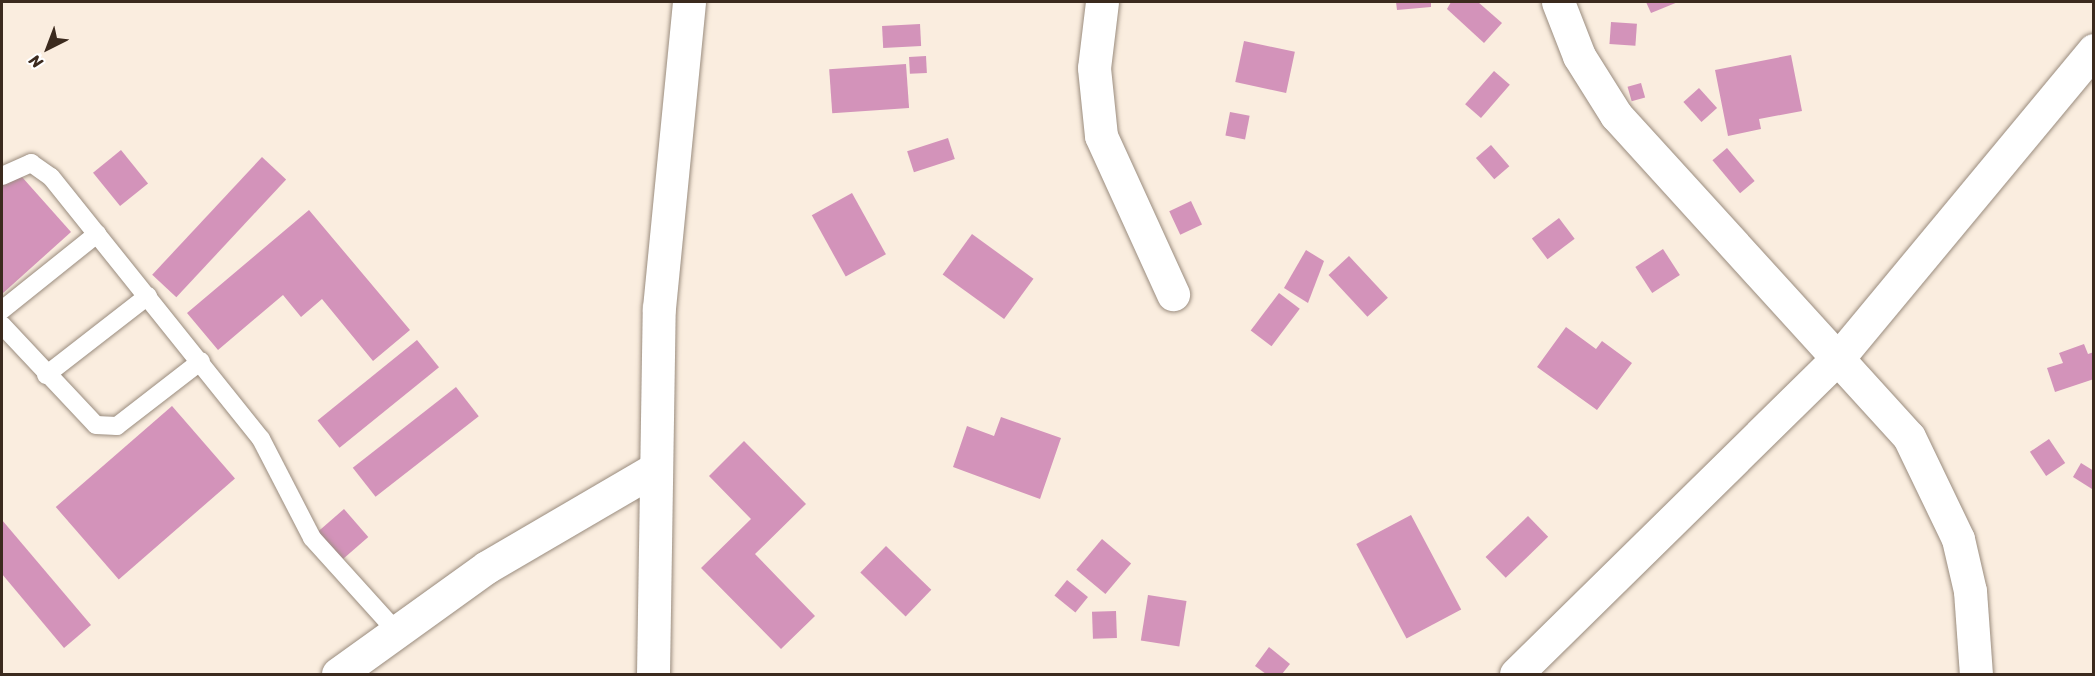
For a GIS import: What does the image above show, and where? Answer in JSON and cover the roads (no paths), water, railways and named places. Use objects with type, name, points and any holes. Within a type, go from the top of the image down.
[{"type":"street","points":[[653,675],[659,308],[689,2]]},
{"type":"street","points":[[1102,2],[1094,68],[1101,136],[1173,294]]},
{"type":"street","points":[[1558,2],[1579,56],[1616,115],[1839,357],[1909,437],[1958,539],[1970,591],[1976,675]]},
{"type":"street","points":[[1516,675],[1839,357],[2094,50]]},
{"type":"street","points":[[338,675],[486,567],[655,469]]},
{"type":"lane","points":[[2,176],[31,163],[51,177],[201,361],[261,439],[312,538],[396,631]]},
{"type":"lane","points":[[2,310],[97,234]]},
{"type":"lane","points":[[46,375],[148,296]]},
{"type":"lane","points":[[2,325],[46,375],[96,425],[117,426],[201,361]]}]
